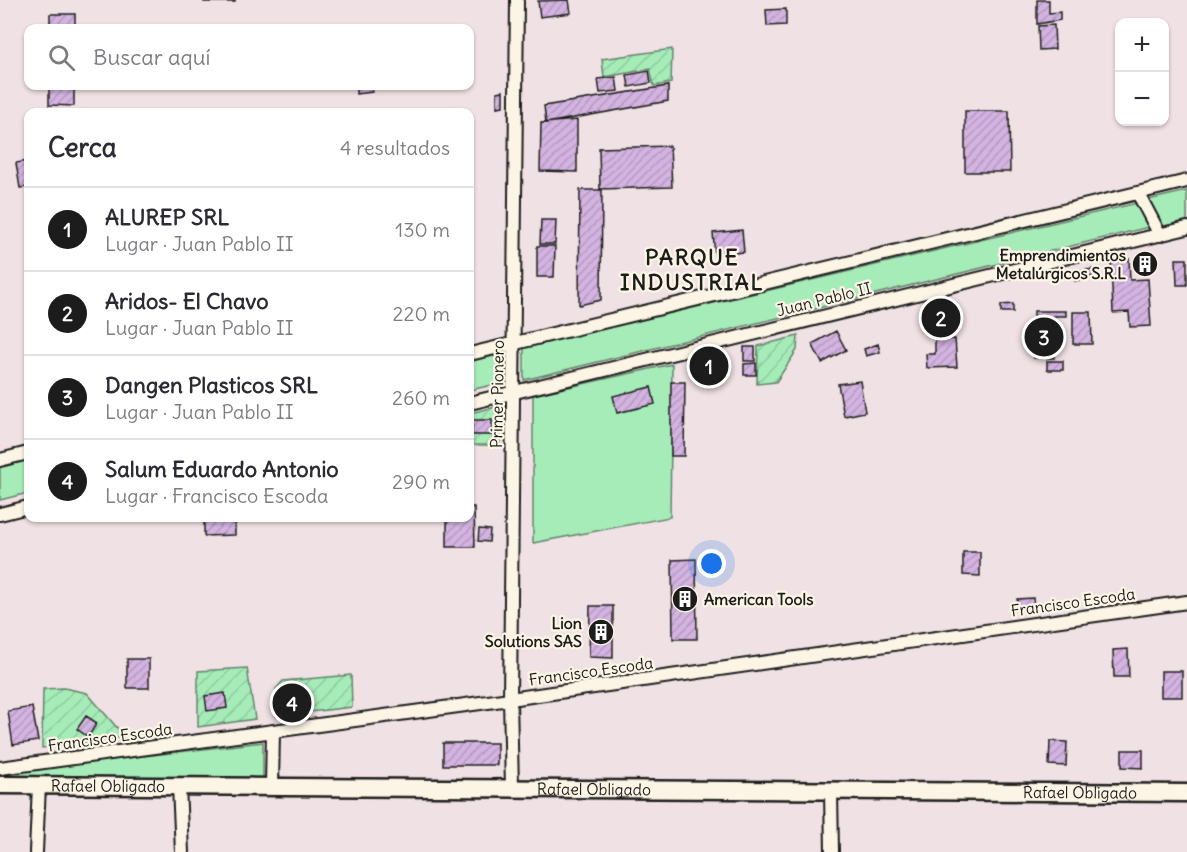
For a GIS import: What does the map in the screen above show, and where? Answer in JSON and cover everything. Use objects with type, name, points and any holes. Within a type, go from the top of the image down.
[{"type":"street","name":"Primer Pionero","points":[[512,788],[510,699],[517,0]]},
{"type":"street","name":"Juan Pablo II","points":[[474,353],[1187,181]]},
{"type":"street","points":[[1138,194],[1160,235]]},
{"type":"street","name":"Juan Pablo II","points":[[474,402],[1187,228]]},
{"type":"street","points":[[0,460],[24,454]]},
{"type":"street","points":[[0,514],[24,508]]},
{"type":"street","name":"Francisco Escoda","points":[[0,768],[510,699],[1187,602]]},
{"type":"street","points":[[272,787],[273,731]]},
{"type":"street","name":"Rafael Obligado","points":[[0,785],[1187,793]]},
{"type":"street","points":[[36,852],[39,785]]},
{"type":"street","points":[[179,786],[182,852]]},
{"type":"street","points":[[831,791],[832,852]]},
{"type":"green space","points":[[672,49],[671,83],[654,86],[650,69],[604,77],[602,59]]},
{"type":"green space","points":[[1187,191],[1187,221],[1162,227],[1148,200]]},
{"type":"green space","points":[[1137,203],[1149,227],[524,380],[524,348]]},
{"type":"green space","points":[[798,336],[797,350],[776,382],[757,384],[758,346]]},
{"type":"green space","points":[[508,352],[506,382],[474,389],[474,360]]},
{"type":"green space","points":[[672,364],[670,517],[533,543],[533,395]]},
{"type":"green space","points":[[500,406],[500,445],[474,445],[474,412]]},
{"type":"green space","points":[[24,461],[24,494],[0,500],[0,466]]},
{"type":"green space","points":[[247,668],[255,719],[198,727],[198,671]]},
{"type":"green space","points":[[351,675],[352,707],[276,716],[276,689],[283,681]]},
{"type":"green space","points":[[64,688],[87,693],[125,737],[42,748],[43,689]]},
{"type":"green space","points":[[263,742],[263,782],[0,781],[0,773]]},
{"type":"building","points":[[204,0],[235,0],[235,2],[204,2]]},
{"type":"building","points":[[569,0],[571,13],[540,17],[538,1]]},
{"type":"building","points":[[1037,0],[1049,0],[1049,13],[1060,12],[1060,20],[1037,24]]},
{"type":"building","points":[[786,9],[786,25],[767,26],[766,10]]},
{"type":"building","points":[[50,14],[75,14],[75,24],[50,24]]},
{"type":"building","points":[[1054,25],[1055,49],[1039,50],[1038,26]]},
{"type":"building","points":[[649,71],[651,83],[629,87],[627,75]]},
{"type":"building","points":[[616,77],[618,91],[600,93],[598,79]]},
{"type":"building","points":[[668,86],[668,101],[546,123],[544,106]]},
{"type":"building","points":[[49,90],[74,90],[74,106],[49,105]]},
{"type":"building","points":[[356,90],[372,90],[372,92],[356,94]]},
{"type":"building","points":[[503,91],[503,106],[497,107],[497,92]]},
{"type":"building","points":[[965,111],[1009,111],[1010,172],[965,172]]},
{"type":"building","points":[[577,120],[577,172],[540,171],[541,123]]},
{"type":"building","points":[[670,146],[672,187],[600,189],[599,148]]},
{"type":"building","points":[[24,162],[24,188],[20,188],[16,163]]},
{"type":"building","points":[[580,190],[602,190],[601,300],[579,305]]},
{"type":"building","points":[[541,220],[556,220],[555,244],[540,244]]},
{"type":"building","points":[[742,230],[744,252],[715,255],[713,233]]},
{"type":"building","points":[[537,246],[555,246],[554,277],[537,277]]},
{"type":"building","name":"Emprendimientos Metalúrgicos S.R.L","points":[[1154,258],[1155,268],[1136,269],[1135,259]]},
{"type":"building","points":[[1129,259],[1130,280],[1148,279],[1151,326],[1130,327],[1129,312],[1113,313],[1111,263]]},
{"type":"building","points":[[1176,259],[1187,259],[1187,285],[1177,285]]},
{"type":"building","points":[[1092,269],[1094,276],[1075,281],[1074,272]]},
{"type":"building","points":[[1013,304],[1013,312],[1001,312],[1001,305]]},
{"type":"building","points":[[949,306],[953,325],[934,329],[930,310]]},
{"type":"building","points":[[1034,311],[1066,311],[1066,316],[1054,316],[1054,358],[1034,358]]},
{"type":"building","points":[[1073,312],[1091,312],[1092,344],[1073,344]]},
{"type":"building","points":[[836,331],[846,350],[822,363],[812,344]]},
{"type":"building","points":[[955,339],[957,367],[927,368],[926,354],[935,354],[935,340]]},
{"type":"building","points":[[878,344],[880,352],[866,356],[864,349]]},
{"type":"building","points":[[744,347],[755,347],[755,361],[744,361]]},
{"type":"building","points":[[713,357],[717,371],[705,375],[701,360]]},
{"type":"building","points":[[1047,361],[1063,361],[1063,370],[1047,370]]},
{"type":"building","points":[[756,363],[756,375],[744,375],[744,364]]},
{"type":"building","points":[[860,381],[865,412],[844,416],[838,384]]},
{"type":"building","points":[[671,382],[685,382],[684,456],[671,456]]},
{"type":"building","points":[[651,387],[655,404],[617,413],[613,396]]},
{"type":"building","points":[[474,420],[492,420],[492,435],[474,435]]},
{"type":"building","points":[[474,507],[475,547],[447,547],[447,522],[474,522]]},
{"type":"building","points":[[204,522],[235,522],[235,535],[204,536]]},
{"type":"building","points":[[479,529],[490,530],[489,542],[478,541]]},
{"type":"building","points":[[963,552],[980,552],[980,576],[963,575]]},
{"type":"building","name":"American Tools","points":[[696,559],[697,639],[673,639],[672,560]]},
{"type":"building","points":[[1033,598],[1034,606],[1018,608],[1017,599]]},
{"type":"building","name":"Lion Solutions SAS","points":[[590,606],[613,606],[613,658],[589,657]]},
{"type":"building","points":[[1128,649],[1129,677],[1114,677],[1113,650]]},
{"type":"building","points":[[127,659],[149,659],[149,688],[127,688]]},
{"type":"building","points":[[1161,671],[1182,671],[1182,697],[1161,697]]},
{"type":"building","points":[[225,693],[227,708],[207,711],[205,696]]},
{"type":"building","points":[[301,697],[302,705],[284,709],[282,701]]},
{"type":"building","points":[[32,707],[38,741],[13,745],[8,711]]},
{"type":"building","points":[[86,716],[97,723],[88,737],[77,729]]},
{"type":"building","points":[[1050,741],[1067,742],[1066,766],[1049,765]]},
{"type":"building","points":[[443,743],[497,743],[497,765],[443,765]]},
{"type":"building","points":[[1122,750],[1143,750],[1143,768],[1122,767]]},
{"type":"place","name":"Emprendimientos Metalúrgicos S.R.L","points":[[1145,264]]},
{"type":"place","name":"Aridos- El Chavo","points":[[941,318]]},
{"type":"place","name":"Dangen Plasticos SRL","points":[[1044,337]]},
{"type":"place","name":"ALUREP SRL","points":[[709,366]]},
{"type":"place","name":"American Tools","points":[[685,599]]},
{"type":"place","name":"Lion Solutions SAS","points":[[601,632]]},
{"type":"place","name":"Salum Eduardo Antonio","points":[[292,703]]},
{"type":"district","name":"PARQUE INDUSTRIAL","points":[[692,270]]}]
